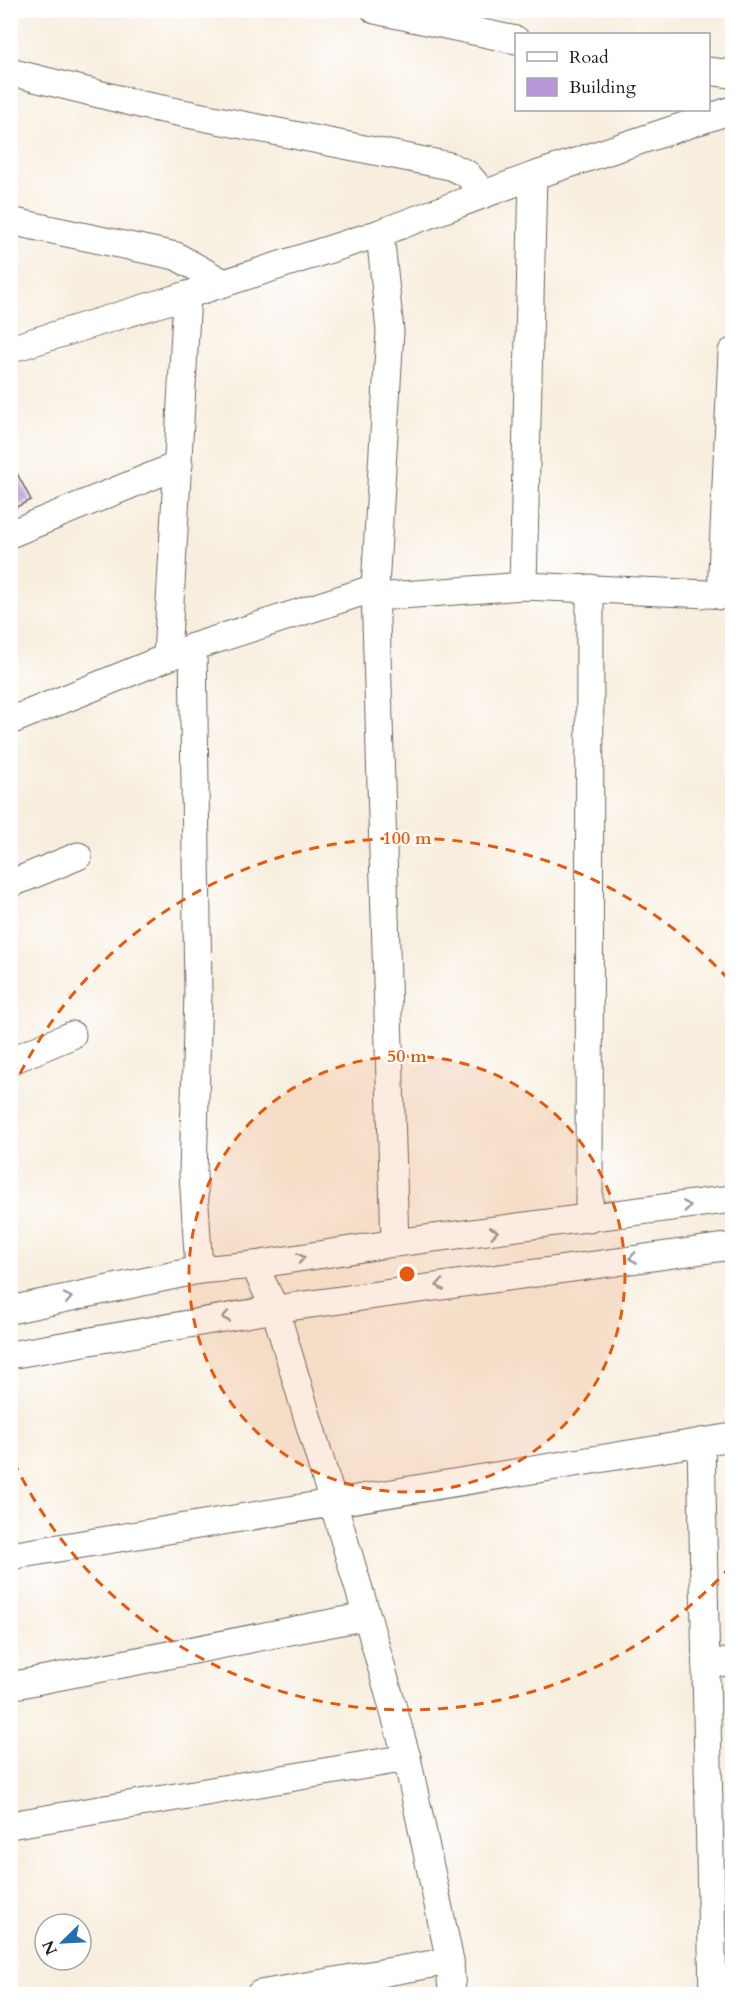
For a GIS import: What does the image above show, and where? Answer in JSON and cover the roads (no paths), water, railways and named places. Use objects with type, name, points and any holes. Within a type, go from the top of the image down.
[{"type":"street","points":[[375,10],[515,40]]},
{"type":"street","points":[[710,71],[732,74]]},
{"type":"street","points":[[10,72],[147,106],[450,166],[467,174],[484,194]]},
{"type":"street","points":[[10,349],[380,233],[533,176],[732,110]]},
{"type":"street","points":[[523,586],[533,176]]},
{"type":"street","points":[[10,221],[176,256],[224,283]]},
{"type":"street","points":[[380,233],[390,331],[375,592],[395,1243]]},
{"type":"street","points":[[167,657],[187,295]]},
{"type":"street","points":[[10,721],[193,647],[375,592],[523,586],[727,596],[732,352]]},
{"type":"street","points":[[10,534],[179,465]]},
{"type":"street","points":[[589,1219],[590,588]]},
{"type":"street","points":[[193,647],[198,992],[193,1173],[199,1270]]},
{"type":"street","points":[[10,884],[78,856]]},
{"type":"street","points":[[10,1061],[72,1035]]},
{"type":"street","points":[[10,1310],[199,1270],[254,1265],[395,1243],[732,1199]]},
{"type":"street","points":[[10,1355],[275,1309],[732,1246]]},
{"type":"street","points":[[254,1265],[275,1309],[334,1501],[407,1758],[450,1961],[452,1995]]},
{"type":"street","points":[[10,1556],[732,1437]]},
{"type":"street","points":[[701,1442],[713,1995]]},
{"type":"street","points":[[10,1686],[367,1616]]},
{"type":"street","points":[[706,1661],[732,1663]]},
{"type":"street","points":[[10,1825],[407,1758]]},
{"type":"street","points":[[260,1995],[450,1961]]}]
